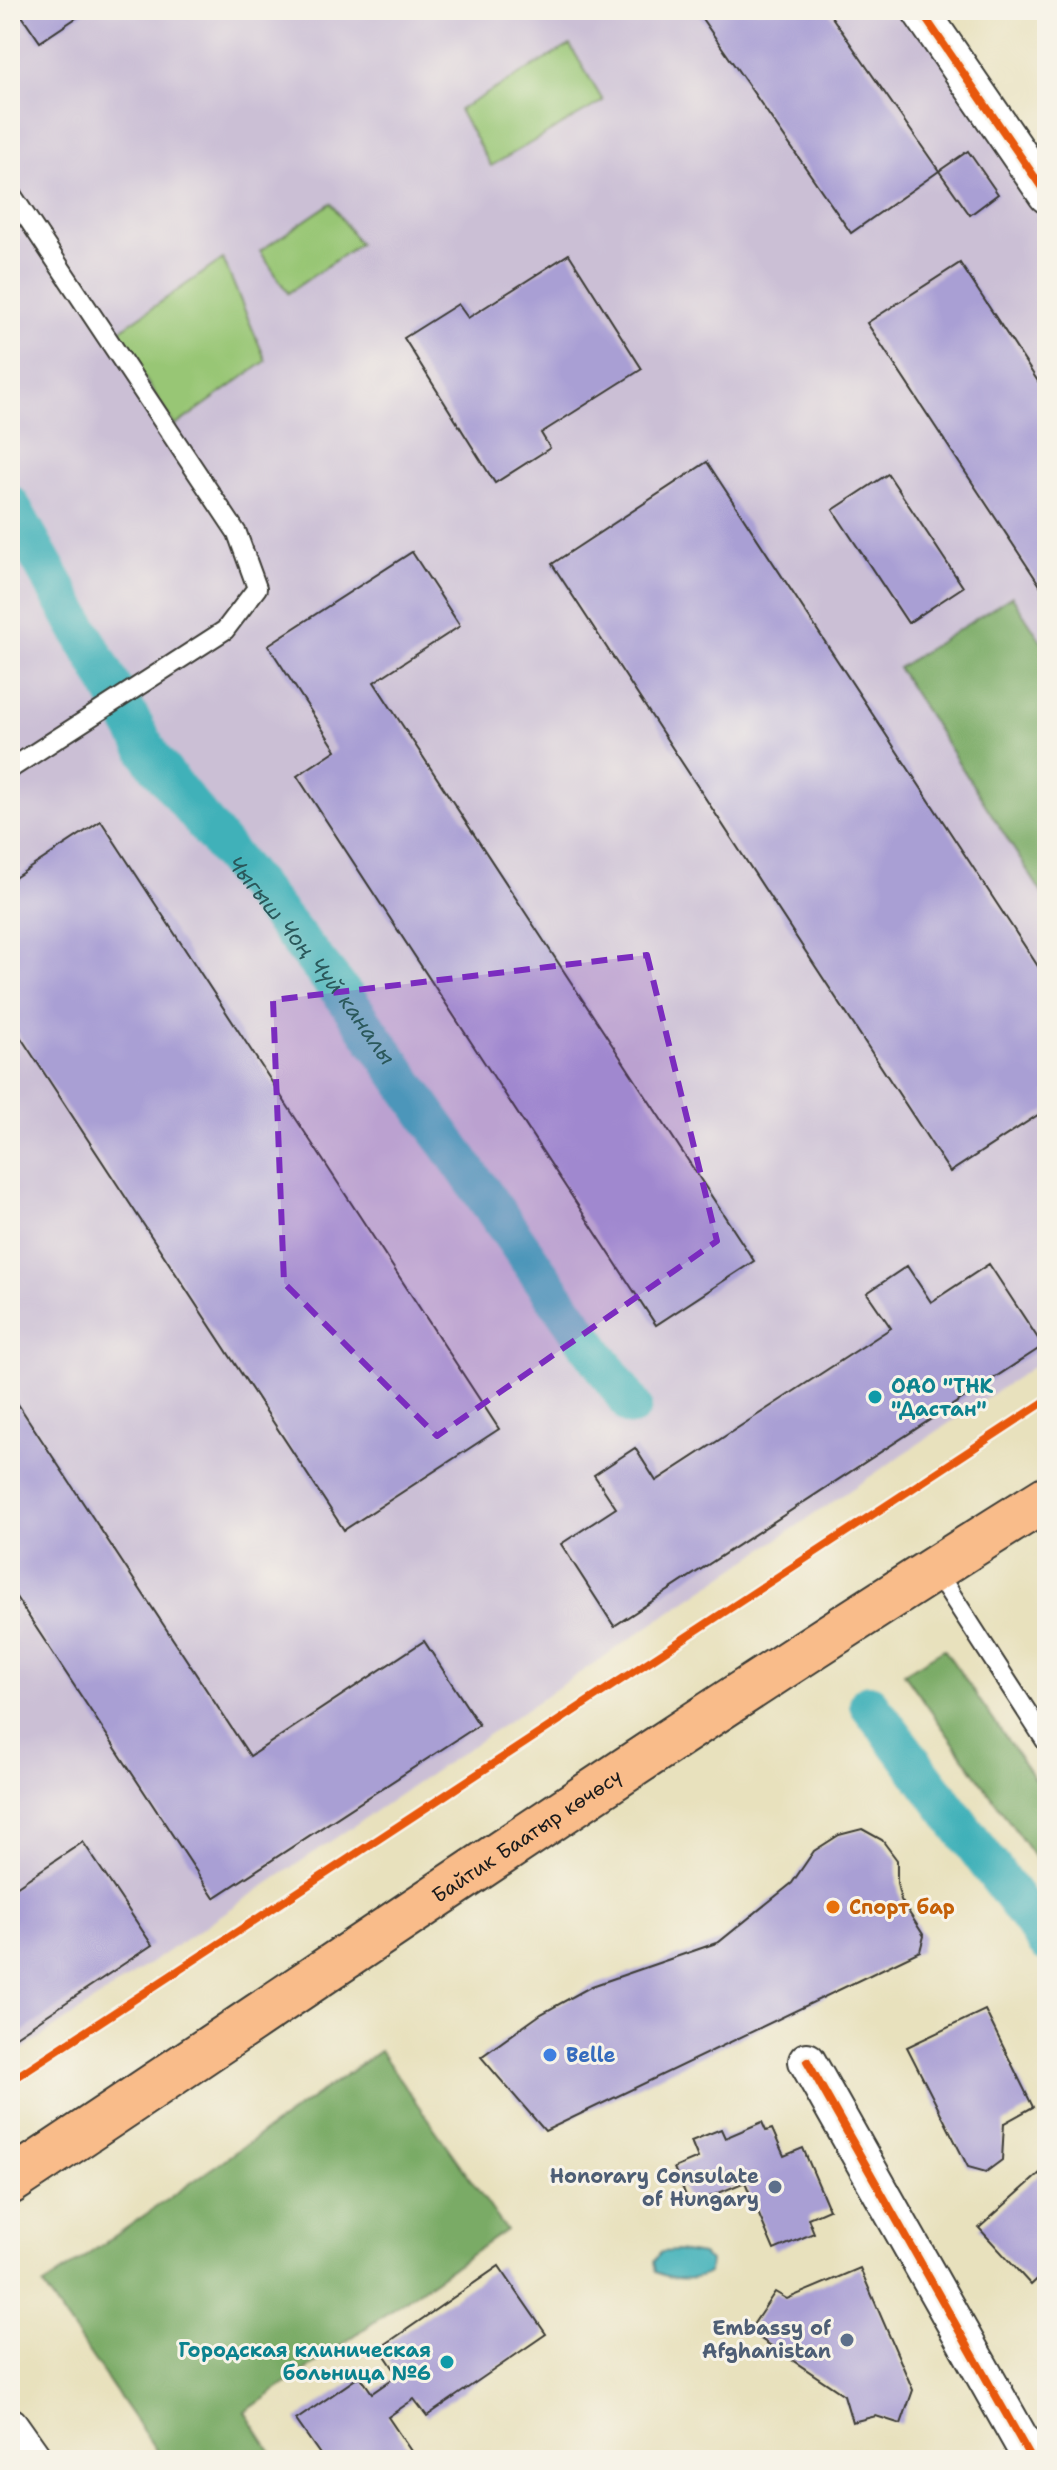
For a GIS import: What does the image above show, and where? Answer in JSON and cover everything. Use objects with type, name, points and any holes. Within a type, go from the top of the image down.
[{"type":"main road","name":"Байтик Баатыр көчөсү","points":[[10,2182],[934,1568],[1047,1498]]},
{"type":"street","points":[[927,13],[1047,195]]},
{"type":"street","points":[[807,2061],[1032,2460]]},
{"type":"street","points":[[10,2426],[34,2460]]},
{"type":"lane","points":[[10,192],[237,533],[257,588],[225,630],[10,769]]},
{"type":"lane","points":[[934,1568],[1047,1743]]},
{"type":"highlighted area","points":[[647,955],[717,1241],[437,1436],[284,1283],[273,1000]]},
{"type":"shaded area","points":[[10,10],[926,10],[1047,207],[1047,1357],[10,2058]]},
{"type":"green space","points":[[570,45],[603,101],[491,166],[459,110]]},
{"type":"green space","points":[[331,203],[359,244],[288,293],[260,251]]},
{"type":"green space","points":[[223,259],[266,361],[175,426],[116,333]]},
{"type":"green space","points":[[1012,596],[1047,650],[1047,901],[898,668]]},
{"type":"green space","points":[[944,1649],[1047,1797],[1047,1875],[904,1673]]},
{"type":"green space","points":[[380,2051],[506,2230],[245,2412],[276,2460],[163,2460],[43,2286]]},
{"type":"water","points":[[661,2252],[702,2255],[710,2261],[709,2273],[697,2278],[683,2278],[656,2272],[654,2262]]},
{"type":"building","points":[[18,10],[88,10],[40,42]]},
{"type":"building","points":[[696,10],[827,10],[939,171],[851,233]]},
{"type":"building","points":[[968,151],[998,194],[970,215],[939,171]]},
{"type":"building","points":[[569,254],[642,369],[541,433],[550,448],[495,483],[404,338],[458,304],[468,318]]},
{"type":"building","points":[[960,263],[1047,395],[1047,596],[867,323]]},
{"type":"building","points":[[707,462],[1047,980],[1047,1109],[950,1172],[552,564]]},
{"type":"building","points":[[888,474],[963,587],[908,623],[833,510]]},
{"type":"building","points":[[412,552],[460,626],[374,682],[754,1261],[656,1325],[297,776],[336,750],[268,645]]},
{"type":"building","points":[[101,821],[499,1429],[344,1530],[10,1021],[10,881]]},
{"type":"building","name":"ОАО \"ТНК \"Дастан\"","points":[[989,1264],[1043,1346],[614,1626],[561,1544],[616,1508],[594,1475],[635,1448],[656,1481],[891,1328],[867,1293],[907,1266],[931,1302]]},
{"type":"building","points":[[10,1392],[250,1756],[424,1641],[479,1725],[214,1898],[10,1588]]},
{"type":"building","points":[[862,1829],[882,1840],[897,1860],[901,1900],[924,1936],[920,1951],[545,2131],[481,2057],[541,2014],[592,1986],[719,1942],[792,1883],[814,1851],[839,1835]]},
{"type":"building","points":[[83,1842],[152,1945],[10,2040],[10,1891]]},
{"type":"building","points":[[985,2010],[1033,2107],[1004,2123],[1002,2160],[986,2172],[968,2167],[907,2047]]},
{"type":"building","points":[[762,2122],[766,2131],[772,2129],[784,2156],[803,2148],[829,2209],[808,2218],[814,2233],[774,2250],[745,2182],[690,2205],[674,2168],[698,2158],[691,2141],[721,2129],[725,2138]]},
{"type":"building","points":[[1040,2173],[1047,2180],[1047,2270],[1031,2285],[979,2228]]},
{"type":"building","name":"Городская клиническая больница №6","points":[[499,2266],[546,2334],[427,2416],[414,2399],[388,2417],[417,2460],[324,2460],[296,2420],[360,2376],[372,2393],[398,2375],[380,2348]]},
{"type":"building","points":[[860,2268],[913,2390],[901,2424],[876,2416],[852,2422],[844,2395],[749,2331],[775,2292],[787,2299]]},
{"type":"waterway","name":"Чыгыш Чоң Чүй каналы","points":[[10,505],[153,760],[345,997],[632,1406]]},
{"type":"waterway","name":"Чыгыш Чоң Чүй каналы","points":[[869,1704],[1047,1942]]},
{"type":"cycle path","points":[[920,10],[1047,195]]},
{"type":"cycle path","points":[[10,2081],[1047,1400]]},
{"type":"cycle path","points":[[807,2061],[1032,2460]]},
{"type":"place","name":"ОАО \"ТНК \"Дастан\"","points":[[875,1397]]},
{"type":"place","name":"Спорт бар","points":[[833,1907]]},
{"type":"place","name":"Belle","points":[[550,2055]]},
{"type":"place","name":"Honorary Consulate of Hungary","points":[[775,2187]]},
{"type":"place","name":"Embassy of Afghanistan","points":[[847,2340]]},
{"type":"place","name":"Городская клиническая больница №6","points":[[447,2362]]}]
